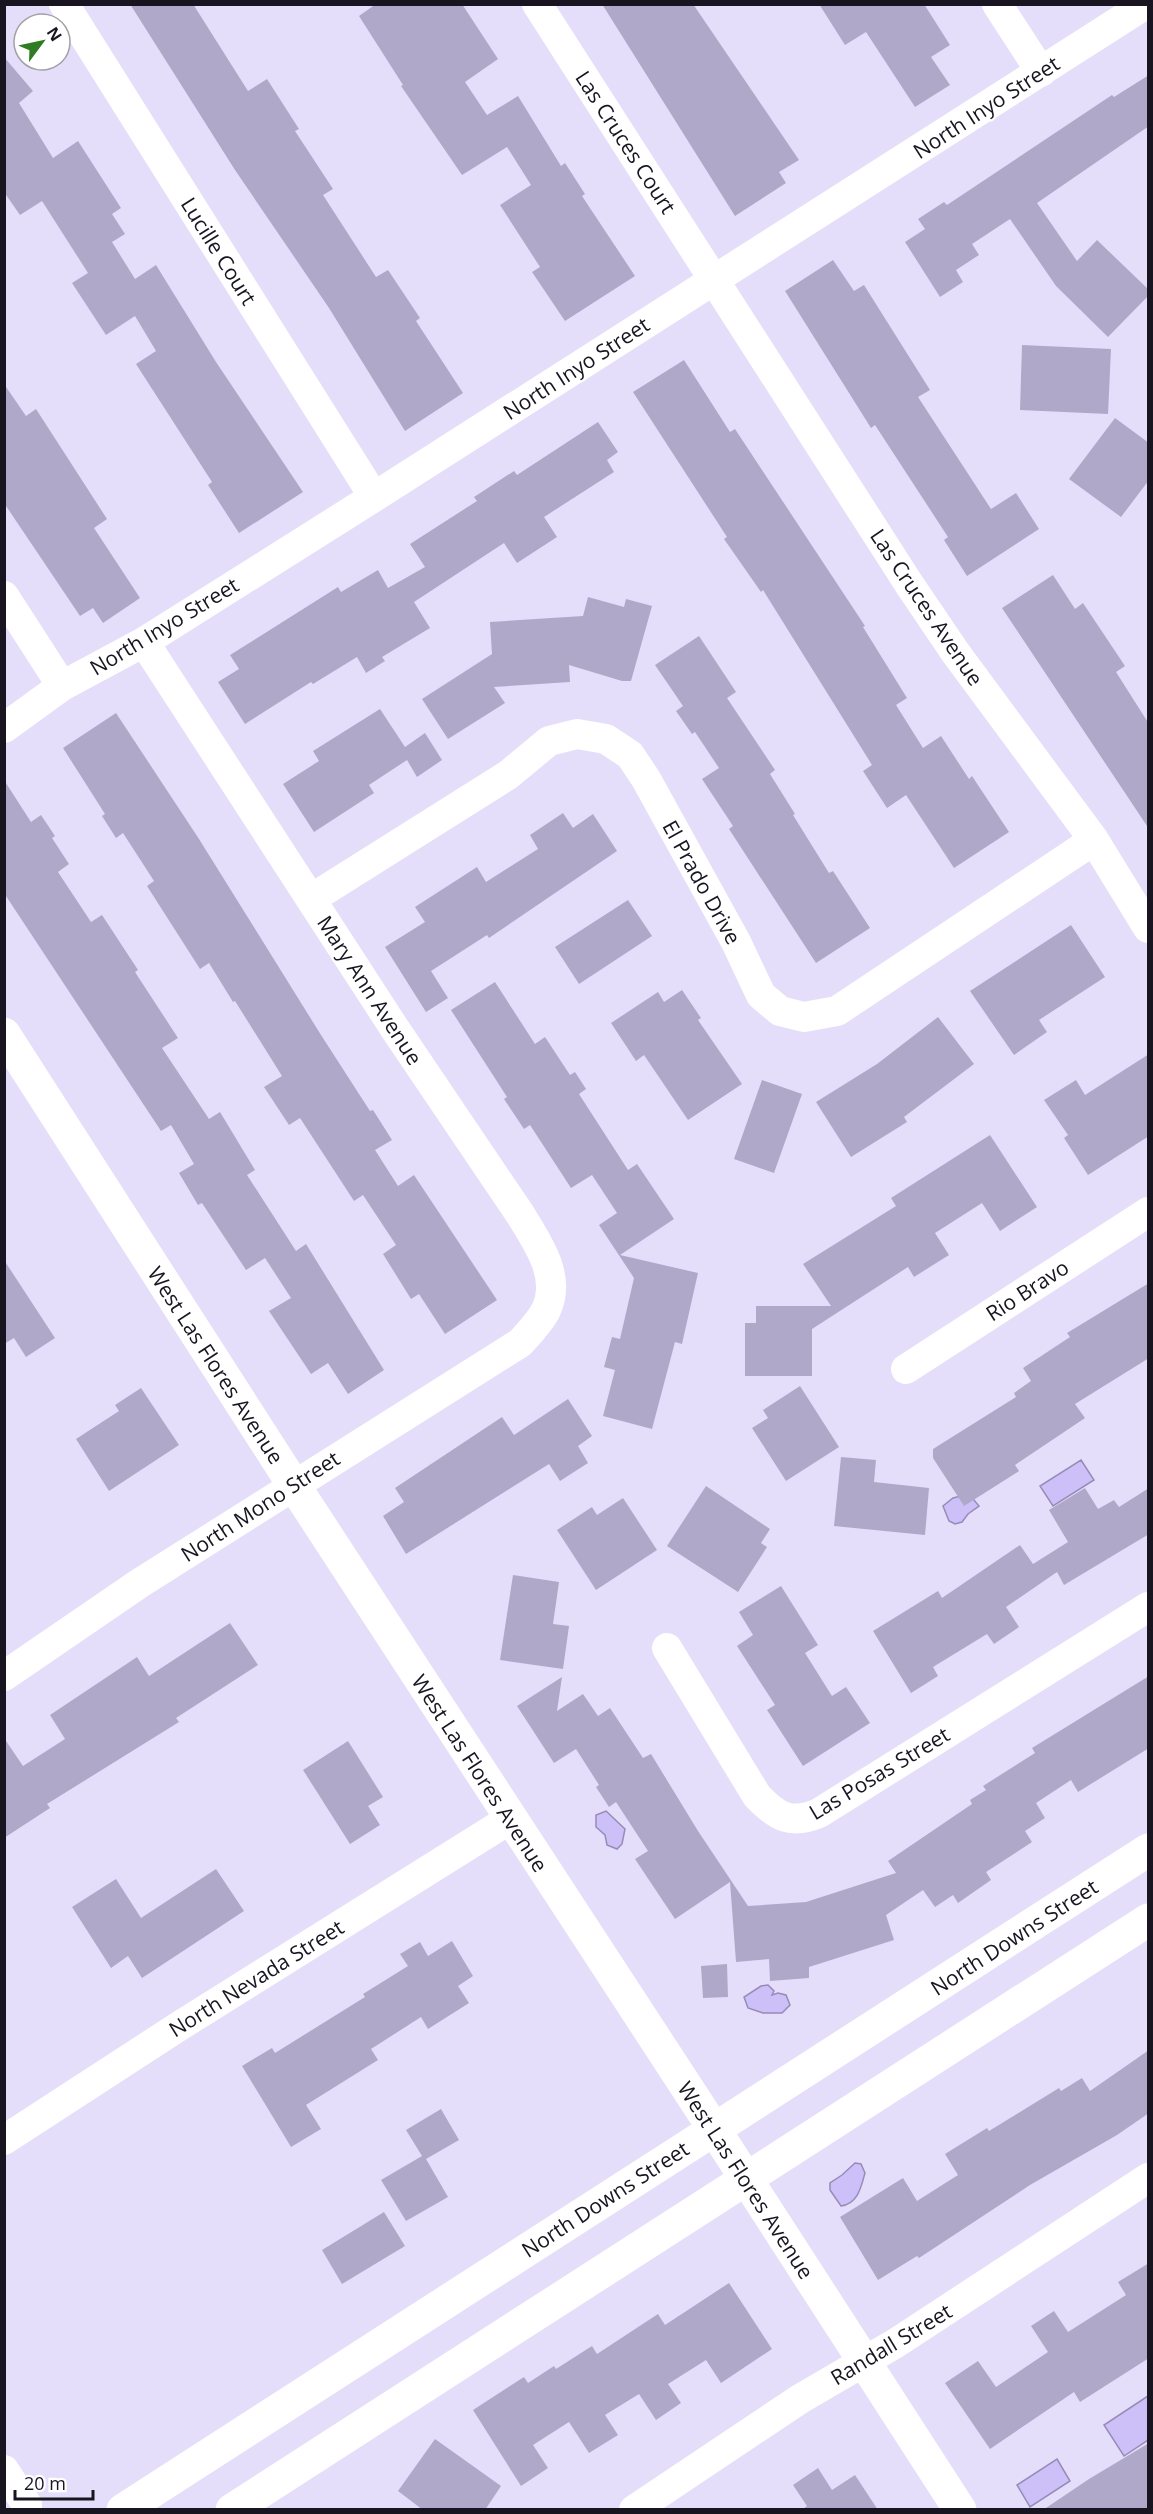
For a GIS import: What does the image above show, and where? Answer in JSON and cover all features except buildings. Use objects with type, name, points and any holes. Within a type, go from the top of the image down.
[{"type":"main road","name":"West Las Flores Avenue","points":[[4,1034],[293,1484],[960,2510]]},
{"type":"main road","name":"North Downs Street","points":[[123,2510],[1149,1850]]},
{"type":"main road","points":[[232,2510],[1149,1920]]},
{"type":"street","name":"Lucille Court","points":[[64,4],[374,497]]},
{"type":"street","name":"Las Cruces Court","points":[[537,4],[714,280]]},
{"type":"street","points":[[997,4],[1041,72]]},
{"type":"street","name":"North Inyo Street","points":[[4,728],[62,686],[144,642],[1146,4]]},
{"type":"street","name":"Las Cruces Avenue","points":[[714,280],[955,652],[1094,840],[1149,928]]},
{"type":"street","points":[[4,596],[62,686]]},
{"type":"street","name":"Mary Ann Avenue","points":[[144,642],[537,1242],[550,1272],[552,1289],[546,1310],[519,1343]]},
{"type":"street","name":"El Prado Drive","points":[[311,899],[508,775],[549,741],[577,734],[606,739],[630,754],[646,779],[736,942],[761,995],[780,1011],[804,1017],[837,1011],[1094,840]]},
{"type":"street","name":"Rio Bravo","points":[[906,1369],[1149,1212]]},
{"type":"street","name":"North Mono Street","points":[[4,1676],[140,1583],[293,1484],[519,1343]]},
{"type":"street","name":"Las Posas Street","points":[[667,1648],[757,1796],[773,1812],[788,1818],[805,1819],[819,1814],[1149,1607]]},
{"type":"street","name":"North Nevada Street","points":[[4,2140],[181,2025],[510,1819]]},
{"type":"street","name":"Randall Street","points":[[634,2510],[800,2399],[896,2343],[1149,2178]]},
{"type":"street","points":[[4,2470],[27,2505]]},
{"type":"shaded area","points":[[1081,1460],[1094,1480],[1053,1506],[1040,1486]]},
{"type":"shaded area","points":[[969,1494],[979,1506],[962,1522],[955,1524],[949,1521],[943,1506],[953,1498]]},
{"type":"shaded area","points":[[606,1811],[625,1829],[622,1844],[617,1849],[607,1845],[605,1835],[596,1827],[596,1815]]},
{"type":"shaded area","points":[[768,1985],[774,1991],[772,1995],[778,1993],[786,1995],[790,2005],[782,2013],[763,2013],[748,2008],[744,1997],[761,1986]]},
{"type":"shaded area","points":[[855,2163],[861,2164],[865,2173],[862,2184],[855,2198],[847,2205],[841,2206],[830,2190],[830,2183]]},
{"type":"shaded area","points":[[1148,2396],[1148,2440],[1124,2456],[1104,2425]]},
{"type":"shaded area","points":[[1057,2459],[1070,2481],[1030,2507],[1017,2485]]}]
